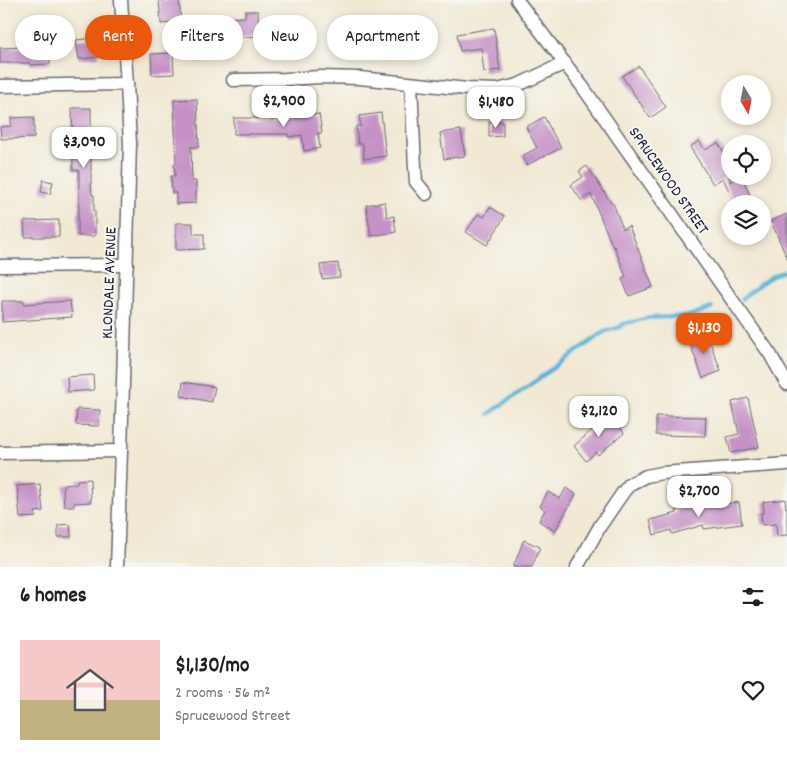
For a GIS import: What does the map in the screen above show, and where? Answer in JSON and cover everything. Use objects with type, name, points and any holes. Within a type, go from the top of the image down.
[{"type":"street","name":"KLONDALE AVENUE","points":[[117,567],[130,144],[121,0]]},
{"type":"street","name":"SPRUCEWOOD STREET","points":[[517,0],[582,86],[767,349],[787,384]]},
{"type":"street","points":[[233,80],[320,77],[360,78],[467,89],[497,90],[518,85],[565,63]]},
{"type":"street","points":[[0,86],[127,84]]},
{"type":"street","points":[[411,84],[416,182],[426,194]]},
{"type":"street","points":[[0,266],[127,265]]},
{"type":"street","points":[[0,453],[121,451]]},
{"type":"street","points":[[577,567],[600,526],[624,491],[630,484],[646,476],[662,473],[787,464]]},
{"type":"building","points":[[159,0],[179,0],[180,15],[162,15],[161,24]]},
{"type":"building","points":[[245,11],[258,11],[258,15],[253,15],[253,36],[243,37],[243,17],[245,17]]},
{"type":"building","points":[[494,28],[500,70],[484,72],[481,48],[460,51],[457,34]]},
{"type":"building","points":[[85,39],[85,58],[79,59],[76,40]]},
{"type":"building","points":[[0,48],[15,48],[15,60],[50,60],[50,64],[0,63]]},
{"type":"building","points":[[152,54],[162,54],[162,60],[173,60],[174,74],[152,75]]},
{"type":"building","points":[[639,66],[666,107],[650,118],[622,76]]},
{"type":"building","points":[[197,99],[199,147],[191,147],[192,181],[196,181],[196,203],[176,204],[176,193],[172,193],[171,176],[175,176],[174,164],[176,164],[174,100]]},
{"type":"building","points":[[72,108],[91,108],[91,183],[92,195],[94,195],[95,236],[78,236],[79,170],[73,170]]},
{"type":"building","points":[[381,113],[386,156],[364,159],[363,144],[358,144],[356,126],[361,126],[359,116]]},
{"type":"building","points":[[319,114],[322,133],[318,133],[320,148],[304,151],[302,135],[288,137],[288,134],[234,134],[234,118],[271,118],[271,120]]},
{"type":"building","points":[[34,117],[34,138],[1,139],[0,127],[11,126],[11,118]]},
{"type":"building","points":[[544,117],[561,148],[527,165],[522,156],[537,148],[526,127]]},
{"type":"building","points":[[489,122],[503,122],[503,136],[489,137]]},
{"type":"building","points":[[461,130],[465,156],[444,159],[440,133]]},
{"type":"building","points":[[699,141],[705,150],[718,143],[721,148],[721,179],[713,184],[690,147]]},
{"type":"building","points":[[587,166],[613,203],[623,229],[629,226],[653,287],[629,296],[622,279],[626,277],[591,194],[581,200],[571,185],[583,177],[579,171]]},
{"type":"building","points":[[43,180],[53,182],[50,194],[41,192]]},
{"type":"building","points":[[726,185],[746,185],[750,195],[731,195]]},
{"type":"building","points":[[385,202],[387,217],[394,216],[396,232],[371,236],[366,205]]},
{"type":"building","points":[[490,207],[505,216],[487,245],[466,232],[478,214],[484,217]]},
{"type":"building","points":[[787,214],[787,258],[771,221]]},
{"type":"building","points":[[59,220],[59,237],[25,237],[24,221]]},
{"type":"building","points":[[176,223],[193,223],[193,234],[204,234],[204,249],[176,250]]},
{"type":"building","points":[[338,263],[340,277],[322,279],[320,265]]},
{"type":"building","points":[[2,301],[24,301],[24,304],[70,301],[72,317],[2,322]]},
{"type":"building","points":[[706,332],[721,371],[703,378],[688,339]]},
{"type":"building","points":[[93,375],[94,390],[68,392],[67,377]]},
{"type":"building","points":[[183,382],[215,387],[212,402],[181,396]]},
{"type":"building","points":[[748,398],[759,447],[731,453],[727,437],[739,434],[732,402]]},
{"type":"building","points":[[77,409],[100,410],[99,426],[76,425]]},
{"type":"building","points":[[609,415],[624,433],[598,455],[596,452],[586,461],[574,446]]},
{"type":"building","points":[[656,416],[706,417],[705,436],[656,435]]},
{"type":"building","points":[[90,479],[91,502],[74,503],[74,506],[64,506],[63,485],[77,484],[77,480]]},
{"type":"building","points":[[40,484],[43,511],[35,512],[36,517],[20,518],[17,486]]},
{"type":"building","points":[[566,488],[576,494],[555,531],[539,521],[545,510],[540,506],[548,492],[560,499]]},
{"type":"building","points":[[785,499],[787,507],[787,535],[777,536],[776,524],[762,525],[761,513],[764,512],[763,502]]},
{"type":"building","points":[[739,502],[742,524],[704,529],[703,525],[672,534],[671,530],[654,535],[650,520],[677,513],[676,510],[693,505],[694,508]]},
{"type":"building","points":[[70,524],[71,537],[58,537],[58,525]]},
{"type":"building","points":[[524,540],[540,547],[532,567],[513,567]]},
{"type":"waterway","points":[[742,299],[768,278],[787,270]]},
{"type":"waterway","points":[[489,414],[604,332],[620,327],[623,324],[648,318],[688,316],[712,308]]}]
